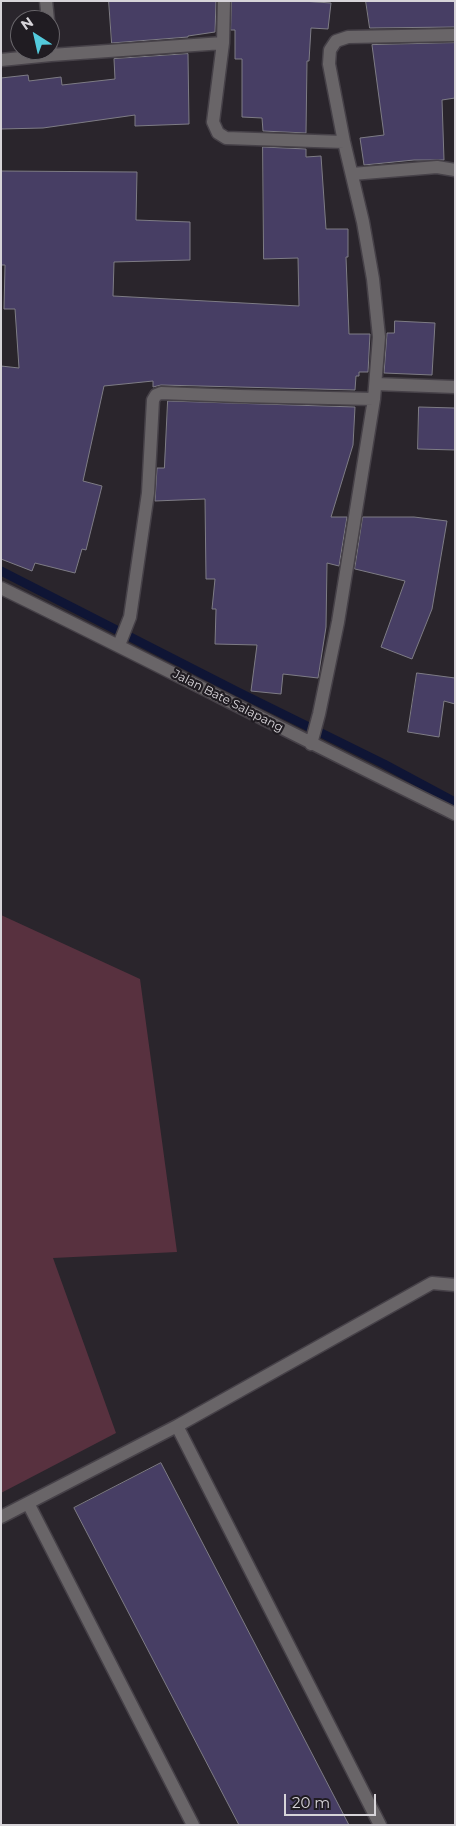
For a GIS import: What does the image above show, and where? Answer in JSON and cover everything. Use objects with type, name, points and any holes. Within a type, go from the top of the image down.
[{"type":"street","points":[[224,1],[223,43],[213,122],[218,133],[226,138],[344,142]]},
{"type":"street","points":[[312,740],[338,622],[374,399],[379,337],[373,278],[364,222],[344,142],[329,64],[330,50],[336,41],[348,37],[455,35]]},
{"type":"street","points":[[60,49],[223,43]]},
{"type":"street","points":[[352,174],[437,167],[455,170]]},
{"type":"street","points":[[376,384],[455,387]]},
{"type":"street","points":[[121,641],[130,617],[148,493],[154,400],[156,395],[161,393],[374,399]]},
{"type":"street","name":"Jalan Bate Salapang","points":[[1,588],[121,641],[455,814]]},
{"type":"street","points":[[1,1517],[178,1426],[432,1283],[455,1285]]},
{"type":"street","points":[[178,1426],[380,1825]]},
{"type":"street","points":[[28,1503],[193,1825]]},
{"type":"shaded area","points":[[1,915],[140,979],[177,1252],[53,1258],[116,1433],[1,1493]]},
{"type":"building","points":[[109,1],[216,1],[215,32],[188,37],[112,43]]},
{"type":"building","points":[[232,1],[331,3],[328,29],[311,28],[309,61],[307,61],[306,133],[263,131],[262,118],[242,117],[242,59],[235,59],[235,30],[231,30]]},
{"type":"building","points":[[366,1],[455,1],[455,27],[370,28]]},
{"type":"building","points":[[455,43],[455,98],[442,100],[444,160],[414,160],[364,165],[360,138],[384,135],[372,45]]},
{"type":"building","points":[[188,54],[189,124],[135,126],[135,115],[43,128],[1,129],[1,78],[28,75],[29,81],[61,77],[62,85],[115,79],[114,59]]},
{"type":"building","points":[[263,147],[306,149],[306,157],[321,156],[326,229],[348,229],[348,257],[346,257],[349,334],[370,334],[368,372],[359,372],[359,376],[356,376],[355,390],[161,385],[153,387],[153,381],[104,386],[83,481],[102,486],[86,550],[82,549],[75,573],[35,563],[32,571],[1,559],[1,366],[19,368],[15,309],[4,309],[5,265],[1,265],[1,171],[137,172],[136,220],[190,222],[190,260],[114,262],[113,296],[299,306],[298,258],[264,259]]},
{"type":"building","points":[[395,321],[435,323],[432,375],[384,373],[387,333],[394,333]]},
{"type":"building","points":[[168,401],[355,407],[353,445],[331,517],[347,517],[339,566],[327,563],[326,627],[318,678],[283,674],[281,694],[251,691],[257,645],[215,644],[216,609],[212,609],[215,579],[206,579],[205,499],[155,501],[157,468],[164,468]]},
{"type":"building","points":[[419,407],[455,408],[455,450],[418,449]]},
{"type":"building","points":[[363,517],[414,517],[447,521],[432,609],[412,659],[381,647],[405,581],[355,569]]},
{"type":"building","points":[[417,673],[455,678],[455,704],[444,701],[439,737],[408,732]]},
{"type":"building","points":[[161,1463],[349,1825],[239,1825],[74,1508]]},
{"type":"waterway","points":[[1,571],[384,764],[455,802]]}]
